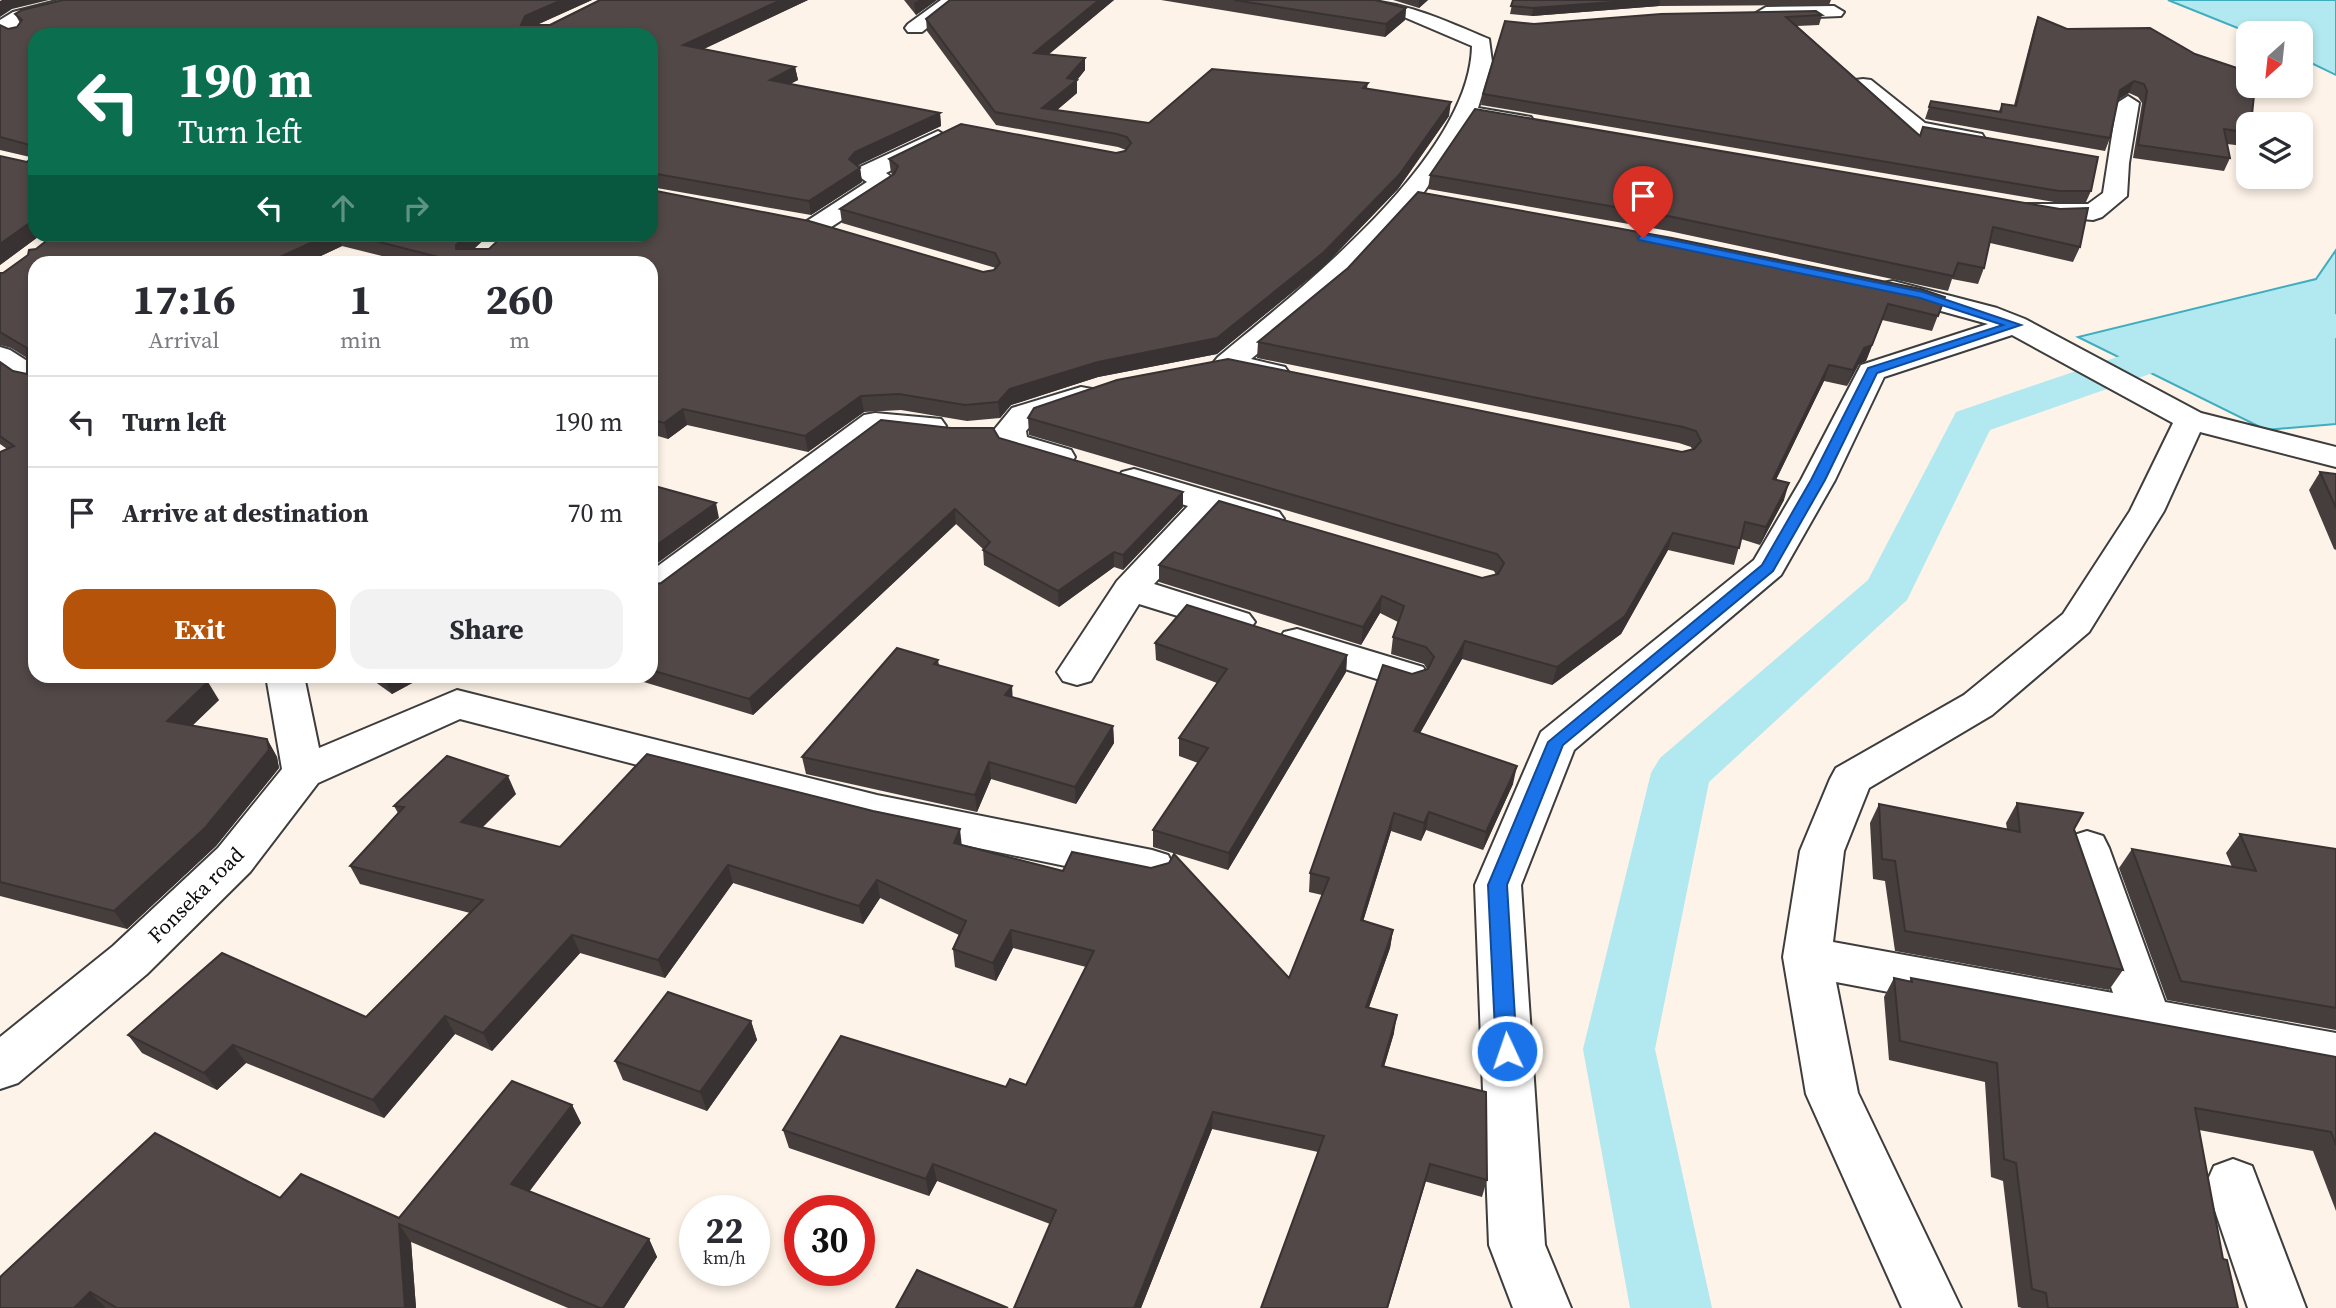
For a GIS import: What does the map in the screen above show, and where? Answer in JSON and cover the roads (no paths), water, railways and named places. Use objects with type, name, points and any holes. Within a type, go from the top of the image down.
[{"type":"street","points":[[13,35],[3,26],[20,16],[82,0]]},
{"type":"street","points":[[915,29],[953,0]]},
{"type":"street","points":[[1296,377],[1215,366],[1335,275],[1423,199],[1466,112],[1482,62],[1482,43],[1411,13],[1363,0]]},
{"type":"street","points":[[1740,13],[1834,12]]},
{"type":"street","points":[[1411,13],[1477,20]]},
{"type":"street","points":[[1863,85],[1918,129],[1998,143]]},
{"type":"street","points":[[2013,206],[2054,213],[2093,212],[2115,196],[2117,163],[2128,103]]},
{"type":"street","points":[[1466,112],[1546,126]]},
{"type":"street","points":[[816,226],[885,181],[866,173],[958,128]]},
{"type":"street","points":[[2090,159],[2117,163]]},
{"type":"street","points":[[788,221],[842,234]]},
{"type":"street","points":[[1869,284],[1923,295],[2029,331],[2181,415],[2336,457]]},
{"type":"street","points":[[1542,1308],[1517,1245],[1498,885],[1556,742],[1768,567],[1818,480],[1872,370],[2029,331]]},
{"type":"street","points":[[0,356],[28,374]]},
{"type":"street","points":[[658,582],[875,422],[933,426],[970,433],[1010,430],[1023,415],[1110,386]]},
{"type":"street","points":[[1932,1308],[1832,1094],[1807,957],[1822,851],[1851,779],[1978,705],[2076,623],[2147,511],[2181,415]]},
{"type":"street","points":[[1010,430],[1012,443],[1301,529]]},
{"type":"street","points":[[1077,672],[1130,589],[1211,502]]},
{"type":"street","points":[[1130,589],[1409,676]]},
{"type":"street","points":[[286,683],[303,772],[457,705],[877,811],[1152,867]]},
{"type":"street","name":"Fonseka road","points":[[0,1067],[130,960],[234,860],[303,772]]},
{"type":"street","points":[[2087,848],[2147,1020]]},
{"type":"street","points":[[1807,957],[2336,1055]]},
{"type":"street","points":[[2233,1184],[2277,1308]]},
{"type":"water","points":[[2168,0],[2336,0],[2336,75],[2314,64],[2314,21],[2236,21],[2236,27]]},
{"type":"water","points":[[2336,250],[2336,424],[2266,430],[2078,337],[2316,279]]},
{"type":"waterway","points":[[1671,1308],[1619,1049],[1681,773],[1889,589],[1972,421],[2176,351],[2336,326]]}]
